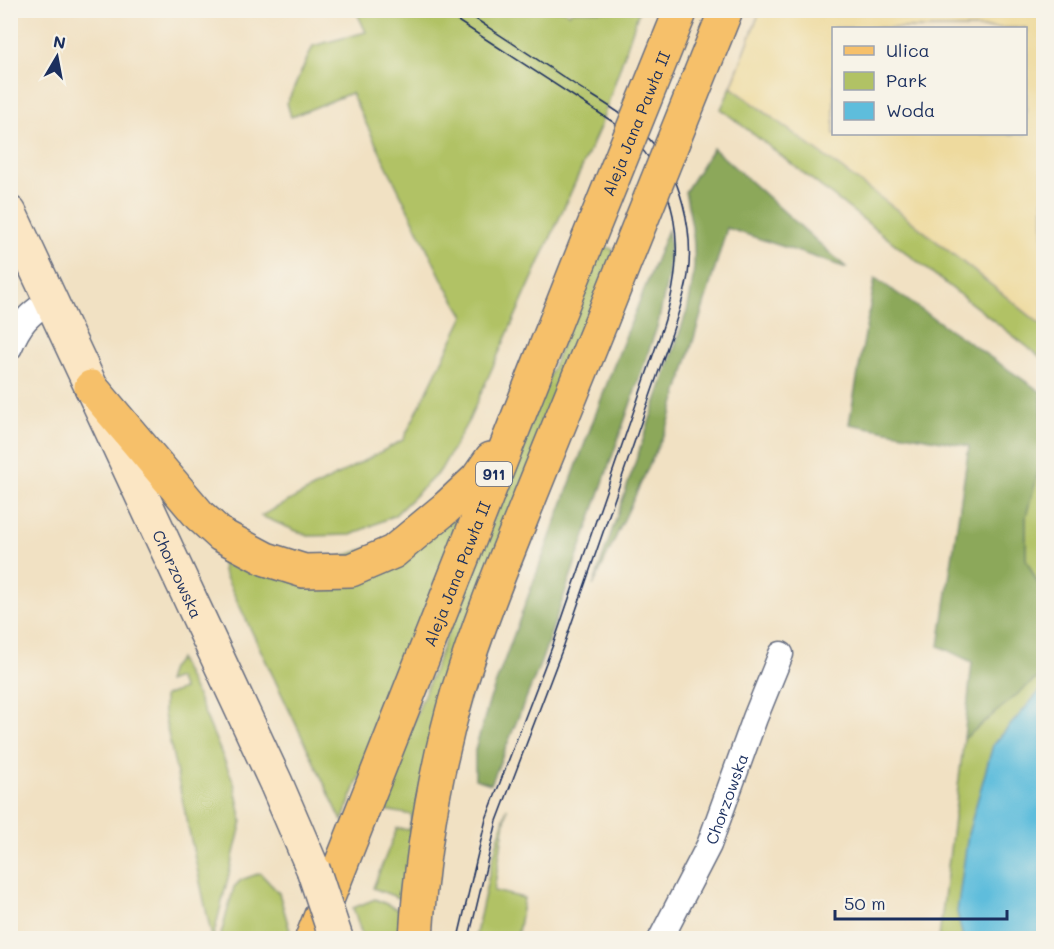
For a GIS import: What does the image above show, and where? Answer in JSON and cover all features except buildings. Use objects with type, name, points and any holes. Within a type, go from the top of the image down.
[{"type":"main road","name":"Aleja Jana Pawła II","points":[[312,939],[513,428],[681,10]]},
{"type":"main road","name":"911","points":[[416,939],[422,867],[436,778],[459,688],[506,555],[726,10]]},
{"type":"main road","name":"Chorzowska","points":[[10,213],[267,762],[313,869],[336,939]]},
{"type":"main road","points":[[91,387],[200,516],[221,535],[266,559],[304,571],[351,570],[393,552],[477,480],[513,428]]},
{"type":"street","points":[[10,347],[19,326],[32,312],[50,300]]},
{"type":"street","name":"Chorzowska","points":[[661,939],[709,845],[754,718],[781,654]]},
{"type":"green space","points":[[564,10],[569,14],[572,11],[639,11],[600,127],[469,420],[440,471],[395,515],[351,535],[308,536],[261,516],[403,440],[464,316],[444,283],[351,93],[291,117],[287,103],[313,46],[366,32],[356,11]]},
{"type":"green space","points":[[731,87],[896,209],[1043,326],[1043,359],[721,109]]},
{"type":"green space","points":[[713,148],[847,268],[727,228],[668,425],[593,586],[687,311],[693,279],[694,251],[692,223],[685,192]]},
{"type":"green space","points":[[668,230],[670,243],[668,276],[658,324],[541,662],[491,784],[475,779],[475,750],[490,699],[612,370]]},
{"type":"green space","points":[[601,245],[614,250],[404,900],[373,888],[397,828],[409,830],[412,815],[379,809]]},
{"type":"green space","points":[[875,278],[1041,392],[1043,456],[1026,516],[1026,559],[1043,594],[1043,675],[964,739],[972,662],[939,646],[969,446],[849,424]]},
{"type":"green space","points":[[1041,392],[1044,395],[1043,594],[1026,560],[1026,516],[1043,456]]},
{"type":"green space","points":[[457,518],[460,519],[458,527],[342,821],[223,571],[221,552],[278,578]]},
{"type":"green space","points":[[179,659],[234,783],[242,821],[213,938],[164,714],[164,696],[183,689],[178,678],[167,682],[171,668]]},
{"type":"green space","points":[[1043,675],[1043,938],[939,938],[964,739]]},
{"type":"green space","points":[[507,808],[494,891],[524,898],[517,938],[475,938],[493,857]]},
{"type":"green space","points":[[260,873],[279,893],[292,938],[220,938],[234,887],[241,880]]},
{"type":"green space","points":[[375,899],[402,911],[401,938],[363,938],[353,908]]},
{"type":"sand","points":[[760,11],[1043,11],[1043,326],[896,209],[731,87]]},
{"type":"water","points":[[1043,689],[1043,938],[963,938],[957,912],[968,834],[993,745]]},
{"type":"tram line","points":[[441,10],[613,122],[636,142],[653,165],[666,190],[673,216],[676,243],[675,271],[662,329],[554,642],[486,819],[458,938]]},
{"type":"tram line","points":[[462,10],[615,110],[643,132],[670,170],[683,204],[689,240],[688,275],[672,333],[564,645],[497,821],[469,938]]}]
